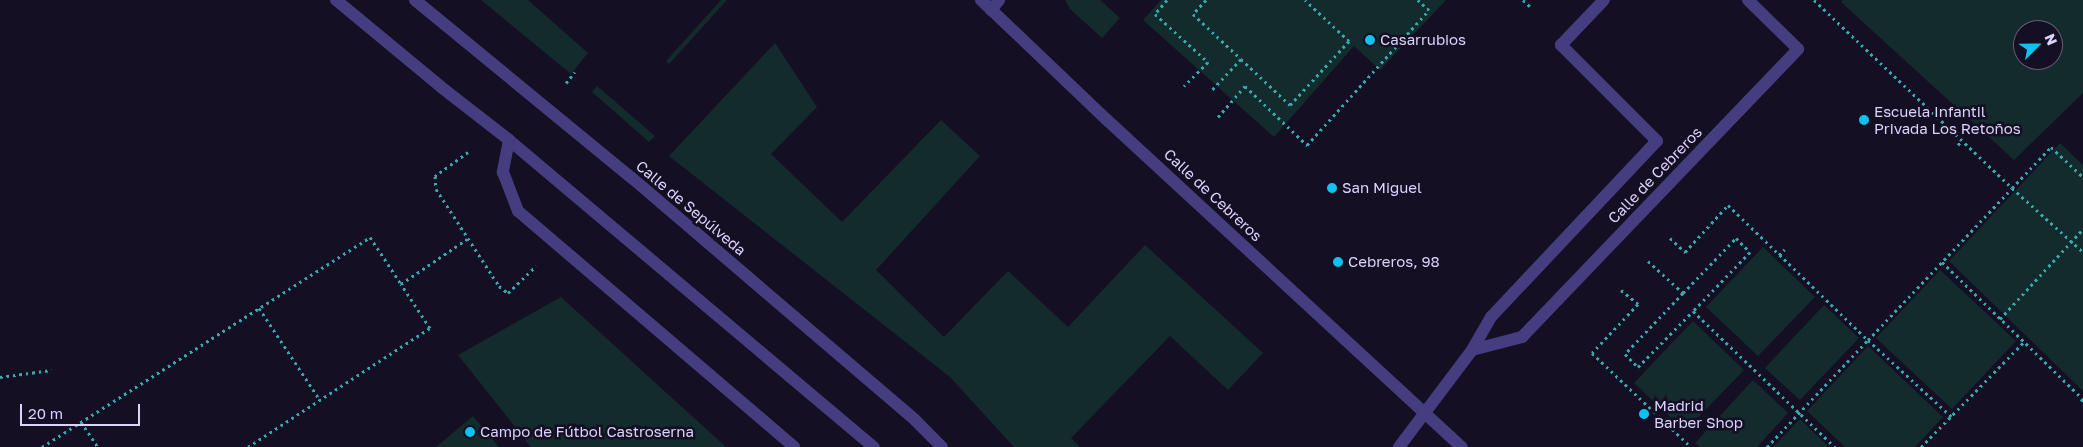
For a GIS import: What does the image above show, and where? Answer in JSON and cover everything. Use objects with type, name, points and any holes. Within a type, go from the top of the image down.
[{"type":"street","points":[[336,0],[441,87],[510,140],[874,447]]},
{"type":"street","name":"Calle de Sepúlveda","points":[[415,0],[632,178],[915,420],[942,447]]},
{"type":"street","name":"Calle de Cebreros","points":[[981,0],[995,5],[1462,447]]},
{"type":"street","name":"Calle de Cebreros","points":[[1399,447],[1472,350],[1491,317],[1657,141],[1561,45],[1604,0]]},
{"type":"street","name":"Calle de Cebreros","points":[[1472,350],[1522,337],[1798,49],[1748,0]]},
{"type":"street","points":[[510,140],[503,172],[518,211],[794,447]]},
{"type":"path","points":[[1167,0],[1155,14],[1208,62],[1184,86]]},
{"type":"path","points":[[1206,0],[1193,14],[1290,105],[1349,41],[1305,0]]},
{"type":"path","points":[[1218,117],[1246,86],[1307,145],[1429,10],[1418,0]]},
{"type":"path","points":[[1523,0],[1532,8]]},
{"type":"path","points":[[1814,0],[2012,188],[2083,252]]},
{"type":"path","points":[[1210,92],[1241,59]]},
{"type":"path","points":[[566,83],[575,72]]},
{"type":"path","points":[[1958,145],[1962,140]]},
{"type":"path","points":[[1767,447],[2051,146],[2083,177]]},
{"type":"path","points":[[468,152],[435,176],[436,189],[499,286],[508,293],[536,266]]},
{"type":"path","points":[[1670,238],[1685,252],[1728,205],[1868,340],[1951,416]]},
{"type":"path","points":[[2000,319],[2083,229]]},
{"type":"path","points":[[42,447],[370,237],[430,328],[248,447]]},
{"type":"path","points":[[1736,238],[1750,252],[1638,367],[1625,354],[1683,293],[1736,238]]},
{"type":"path","points":[[401,284],[467,239]]},
{"type":"path","points":[[1780,255],[1785,250]]},
{"type":"path","points":[[1648,261],[1683,293]]},
{"type":"path","points":[[1942,262],[2083,399],[2080,402]]},
{"type":"path","points":[[1621,290],[1638,304],[1592,353],[1691,447]]},
{"type":"path","points":[[259,308],[320,400]]},
{"type":"path","points":[[1693,311],[1835,447]]},
{"type":"path","points":[[1921,447],[2024,342]]},
{"type":"path","points":[[0,378],[52,370]]},
{"type":"path","points":[[81,422],[98,447]]},
{"type":"green space","points":[[481,0],[528,0],[588,53],[571,74]]},
{"type":"green space","points":[[721,0],[727,0],[669,64],[666,61]]},
{"type":"green space","points":[[1065,0],[1100,0],[1120,18],[1102,38],[1070,9]]},
{"type":"green space","points":[[1161,0],[1446,0],[1380,70],[1354,46],[1274,137],[1143,20]]},
{"type":"green space","points":[[1843,0],[2083,0],[2083,93],[2014,160],[1841,2]]},
{"type":"green space","points":[[775,43],[817,107],[771,154],[842,222],[941,120],[980,156],[876,270],[944,337],[1008,271],[1068,327],[1145,245],[1263,353],[1228,390],[1170,336],[1071,438],[1080,447],[1014,447],[950,377],[669,156]]},
{"type":"green space","points":[[597,86],[655,136],[649,142],[592,92]]},
{"type":"green space","points":[[2060,143],[2083,165],[2083,391],[1949,261]]},
{"type":"green space","points":[[1763,247],[1815,297],[1758,356],[1706,307]]},
{"type":"green space","points":[[1940,270],[2016,341],[1952,409],[1876,338]]},
{"type":"green space","points":[[561,297],[726,447],[531,447],[458,355]]},
{"type":"green space","points":[[1824,305],[1859,338],[1800,400],[1765,368]]},
{"type":"green space","points":[[1693,321],[1744,370],[1685,431],[1634,383]]},
{"type":"green space","points":[[1868,346],[1943,417],[1915,447],[1845,447],[1807,411]]},
{"type":"green space","points":[[1753,380],[1788,413],[1757,447],[1700,447],[1695,443]]},
{"type":"green space","name":"Campo de Fútbol Castroserna","points":[[473,416],[499,447],[436,447]]},
{"type":"green space","points":[[1800,419],[1829,447],[1773,447]]},
{"type":"place","name":"Casarrubios","points":[[1370,40]]},
{"type":"place","name":"Escuela Infantil Privada Los Retoños","points":[[1864,120]]},
{"type":"place","name":"San Miguel","points":[[1332,188]]},
{"type":"place","name":"Cebreros, 98","points":[[1338,262]]},
{"type":"place","name":"Madrid Barber Shop","points":[[1644,414]]},
{"type":"place","name":"Campo de Fútbol Castroserna","points":[[470,432]]}]
